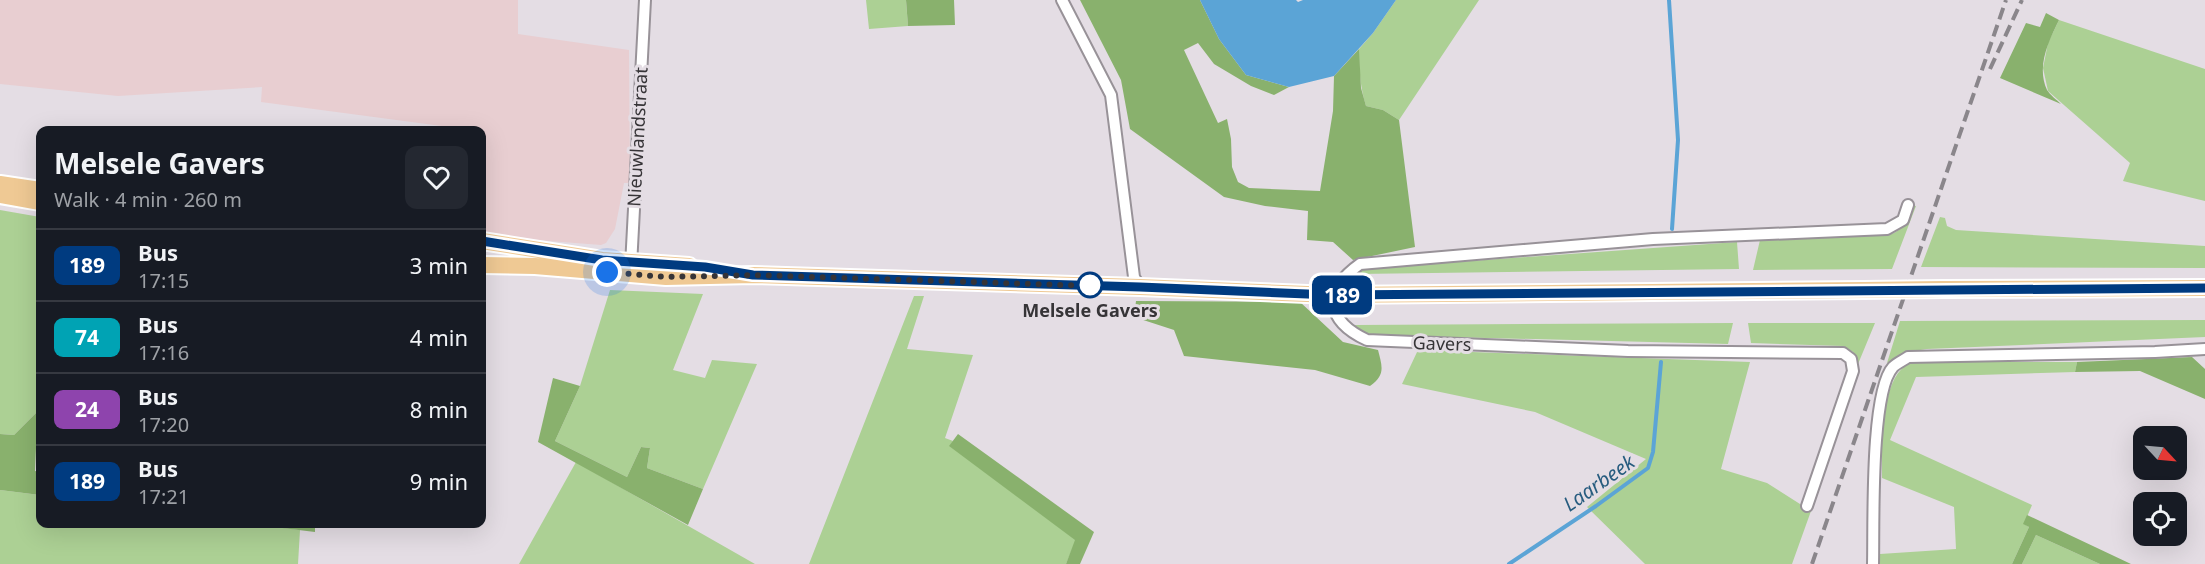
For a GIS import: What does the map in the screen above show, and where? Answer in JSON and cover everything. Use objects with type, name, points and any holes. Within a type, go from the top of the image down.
[{"type":"main road","points":[[0,184],[36,189]]},
{"type":"main road","points":[[0,195],[36,201]]},
{"type":"main road","points":[[486,243],[602,260],[631,268]]},
{"type":"main road","points":[[486,264],[631,268],[705,267],[753,275],[1332,295],[2205,288]]},
{"type":"street","name":"Nieuwlandstraat","points":[[631,268],[645,0]]},
{"type":"street","points":[[1062,0],[1111,95],[1134,278],[1140,287]]},
{"type":"street","points":[[1332,295],[1341,280],[1360,264],[1653,239],[1887,229],[1903,220],[1908,204]]},
{"type":"street","name":"Gavers","points":[[1332,295],[1334,309],[1342,323],[1350,332],[1367,340],[1628,351],[1843,353],[1851,360],[1853,371],[1807,506]]},
{"type":"street","points":[[1874,564],[1877,421],[1882,392],[1892,368],[1908,357],[2205,349]]},
{"type":"shaded area","points":[[0,0],[518,0],[518,34],[629,50],[630,183],[624,183],[615,229],[606,243],[601,245],[536,240],[486,233],[486,126],[441,126],[261,102],[262,87],[118,96],[0,84]]},
{"type":"green space","points":[[866,0],[908,0],[906,1],[908,26],[869,29]]},
{"type":"green space","points":[[906,0],[954,0],[955,25],[908,26]]},
{"type":"green space","points":[[1080,0],[1200,0],[1219,39],[1246,75],[1289,87],[1274,95],[1251,86],[1214,64],[1198,43],[1184,50],[1218,123],[1227,119],[1231,139],[1232,167],[1238,182],[1249,188],[1320,191],[1333,111],[1334,76],[1359,49],[1361,88],[1366,106],[1383,110],[1399,120],[1415,247],[1353,260],[1333,242],[1307,240],[1308,211],[1265,206],[1224,197],[1130,129],[1121,80]]},
{"type":"green space","points":[[1396,0],[1479,0],[1399,120],[1383,110],[1366,106],[1361,84],[1359,56],[1359,49]]},
{"type":"green space","points":[[2046,13],[2059,20],[2045,54],[2044,81],[2048,92],[2061,104],[2000,78],[2026,23],[2040,27]]},
{"type":"green space","points":[[2059,20],[2205,69],[2205,201],[2123,181],[2130,163],[2048,91],[2043,68],[2048,43]]},
{"type":"green space","points":[[1909,205],[1916,206],[1892,269],[1753,270],[1760,240],[1889,235],[1899,230],[1904,224]]},
{"type":"green space","points":[[0,210],[36,216],[36,413],[14,435],[0,434]]},
{"type":"green space","points":[[1940,217],[1945,218],[1947,226],[1956,230],[2205,246],[2205,268],[1921,267]]},
{"type":"green space","points":[[1737,242],[1739,269],[1357,274],[1360,269]]},
{"type":"green space","points":[[610,290],[703,294],[673,370],[705,378],[712,360],[757,364],[703,489],[647,468],[650,448],[641,447],[627,477],[555,441],[580,386]]},
{"type":"green space","points":[[914,296],[924,296],[907,349],[973,355],[945,438],[953,441],[950,446],[1076,540],[1066,564],[809,564]]},
{"type":"green space","points":[[1136,301],[1300,302],[1343,342],[1378,350],[1381,374],[1370,386],[1315,370],[1184,356],[1174,330],[1134,317]]},
{"type":"green space","points":[[2205,320],[2205,337],[1927,349],[1907,352],[1887,363],[1900,321]]},
{"type":"green space","points":[[1733,323],[1728,344],[1370,335],[1356,329],[1355,325]]},
{"type":"green space","points":[[1748,323],[1875,323],[1858,364],[1853,352],[1843,346],[1751,343]]},
{"type":"green space","points":[[1418,350],[1750,362],[1721,469],[1767,483],[1811,511],[1792,564],[1645,564],[1587,507],[1646,459],[1535,412],[1402,384]]},
{"type":"green space","points":[[2192,357],[2205,369],[2205,399],[2140,371],[2075,372],[2077,362]]},
{"type":"green space","points":[[2077,362],[2075,372],[1916,377],[1890,440],[2032,505],[2024,524],[2029,527],[2012,564],[1880,564],[1880,554],[1956,549],[1954,507],[1882,478],[1884,415],[1893,383],[1900,371],[1910,363]]},
{"type":"green space","points":[[553,378],[580,386],[555,441],[627,477],[641,447],[650,448],[647,468],[703,489],[688,525],[538,442]]},
{"type":"green space","points":[[36,413],[36,494],[0,490],[0,434],[14,435]]},
{"type":"green space","points":[[958,434],[1094,532],[1080,564],[1066,564],[1075,540],[949,446]]},
{"type":"green space","points":[[576,462],[755,564],[519,564]]},
{"type":"green space","points":[[0,490],[36,494],[36,528],[284,528],[300,530],[298,564],[0,564]]},
{"type":"green space","points":[[2027,515],[2131,564],[2100,564],[2036,535],[2022,564],[2012,564],[2029,527],[2023,524]]},
{"type":"green space","points":[[283,528],[315,528],[315,532]]},
{"type":"green space","points":[[2036,535],[2100,564],[2022,564]]},
{"type":"water","points":[[1200,0],[1296,0],[1298,2],[1303,0],[1396,0],[1373,33],[1334,76],[1289,87],[1246,75],[1219,39]]},
{"type":"waterway","name":"Laarbeek","points":[[1669,0],[1678,140],[1672,229]]},
{"type":"waterway","name":"Laarbeek","points":[[1509,564],[1648,468],[1653,452],[1661,362]]},
{"type":"railway","points":[[1812,564],[2006,0]]},
{"type":"railway","points":[[1990,69],[2022,0]]},
{"type":"bus line","name":"189","points":[[486,242],[602,260],[705,267],[753,275],[1332,295],[2205,288]]},
{"type":"place","name":"Melsele Gavers","points":[[1090,285]]},
{"type":"route","points":[[607,272],[666,277],[753,275],[1095,286],[1090,285]]}]
